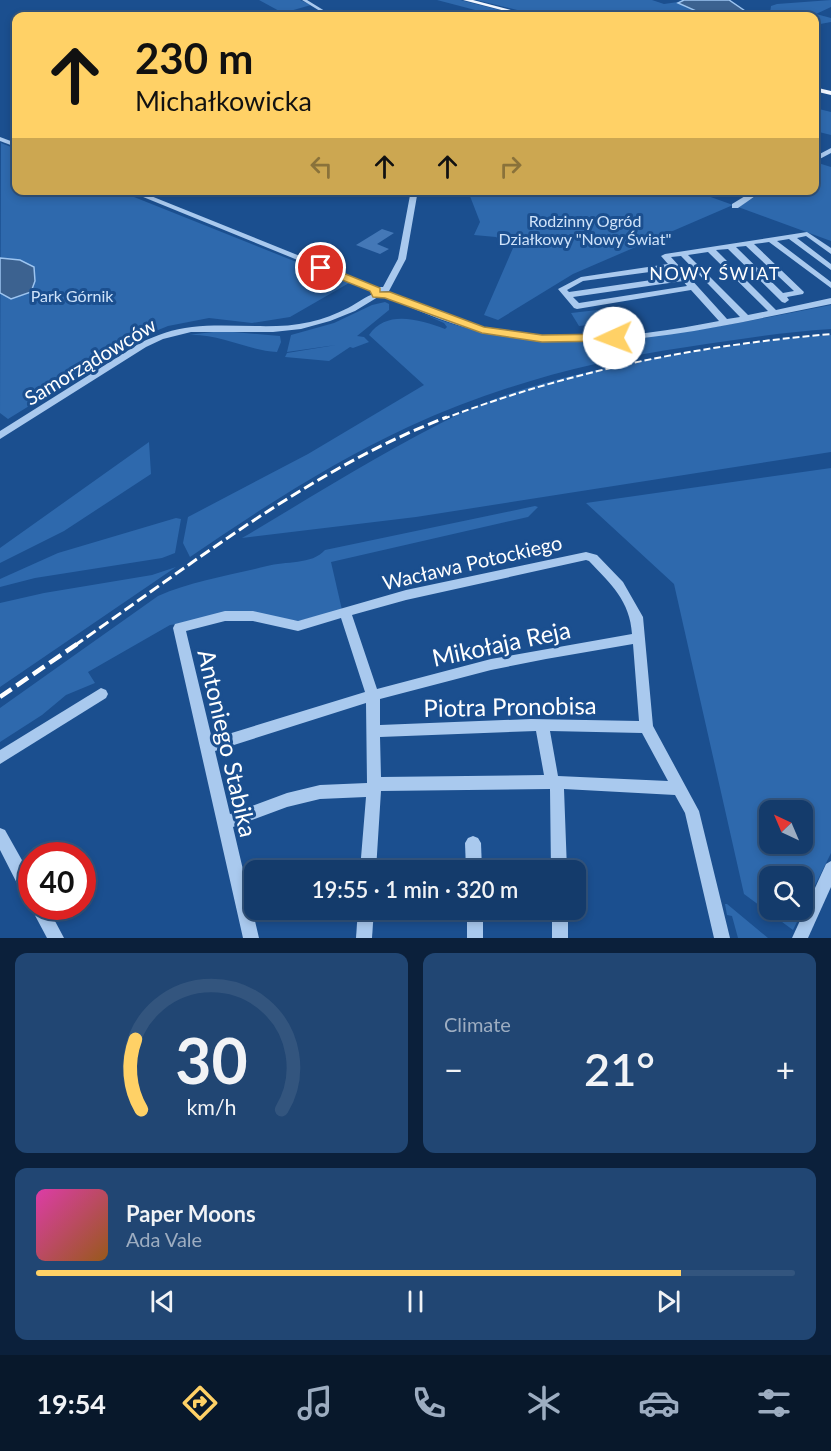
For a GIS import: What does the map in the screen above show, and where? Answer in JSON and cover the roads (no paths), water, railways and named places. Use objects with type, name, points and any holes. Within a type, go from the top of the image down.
[{"type":"main road","points":[[466,0],[514,12]]},
{"type":"street","points":[[304,0],[324,12]]},
{"type":"street","points":[[141,195],[474,328],[533,338],[625,337],[725,322],[831,301]]},
{"type":"street","points":[[381,292],[402,259],[414,195]]},
{"type":"street","points":[[735,206],[753,195]]},
{"type":"street","points":[[725,322],[665,256],[807,234],[831,252]]},
{"type":"street","points":[[791,237],[831,268]]},
{"type":"street","points":[[771,240],[831,286]]},
{"type":"street","points":[[748,243],[800,292],[782,296]]},
{"type":"street","points":[[730,246],[794,308]]},
{"type":"street","points":[[709,248],[774,312]]},
{"type":"street","points":[[681,253],[746,318]]},
{"type":"street","points":[[673,266],[581,279],[562,288],[577,306],[694,287]]},
{"type":"street","points":[[567,295],[685,278]]},
{"type":"street","name":"Samorządowców","points":[[0,436],[143,345],[162,336],[202,327],[271,329],[307,325],[344,314],[381,292]]},
{"type":"street","name":"Wacława Potockiego","points":[[179,628],[225,616],[253,616],[298,626],[406,595],[586,556],[593,558],[619,585],[637,617],[646,727]]},
{"type":"street","points":[[345,612],[373,695],[375,731],[369,860]]},
{"type":"street","name":"Antoniego Stabika","points":[[179,628],[251,938]]},
{"type":"street","name":"Mikołaja Reja","points":[[207,747],[373,695],[532,656],[640,638]]},
{"type":"street","points":[[0,758],[100,694]]},
{"type":"street","points":[[542,725],[555,782],[559,860]]},
{"type":"street","name":"Piotra Pronobisa","points":[[375,731],[542,725],[646,727]]},
{"type":"street","points":[[646,727],[692,811],[722,938]]},
{"type":"street","points":[[223,823],[288,800],[320,792],[373,787],[555,782],[679,788]]},
{"type":"street","points":[[0,835],[18,869]]},
{"type":"street","points":[[473,843],[474,860]]},
{"type":"street","points":[[800,938],[831,869]]},
{"type":"street","points":[[46,920],[56,938]]},
{"type":"street","points":[[364,938],[365,920]]},
{"type":"street","points":[[475,920],[475,938]]},
{"type":"street","points":[[560,920],[560,938]]},
{"type":"railway","points":[[443,419],[539,387],[634,363],[731,345],[831,334]]},
{"type":"railway","points":[[74,646],[254,520],[301,490],[397,438],[447,417]]},
{"type":"railway","points":[[0,697],[77,644]]},
{"type":"district","name":"NOWY ŚWIAT","points":[[715,273]]},
{"type":"park label","name":"Rodzinny Ogród Działkowy \"Nowy Świat\"","points":[[585,229]]},
{"type":"park label","name":"Park Górnik","points":[[72,295]]}]
